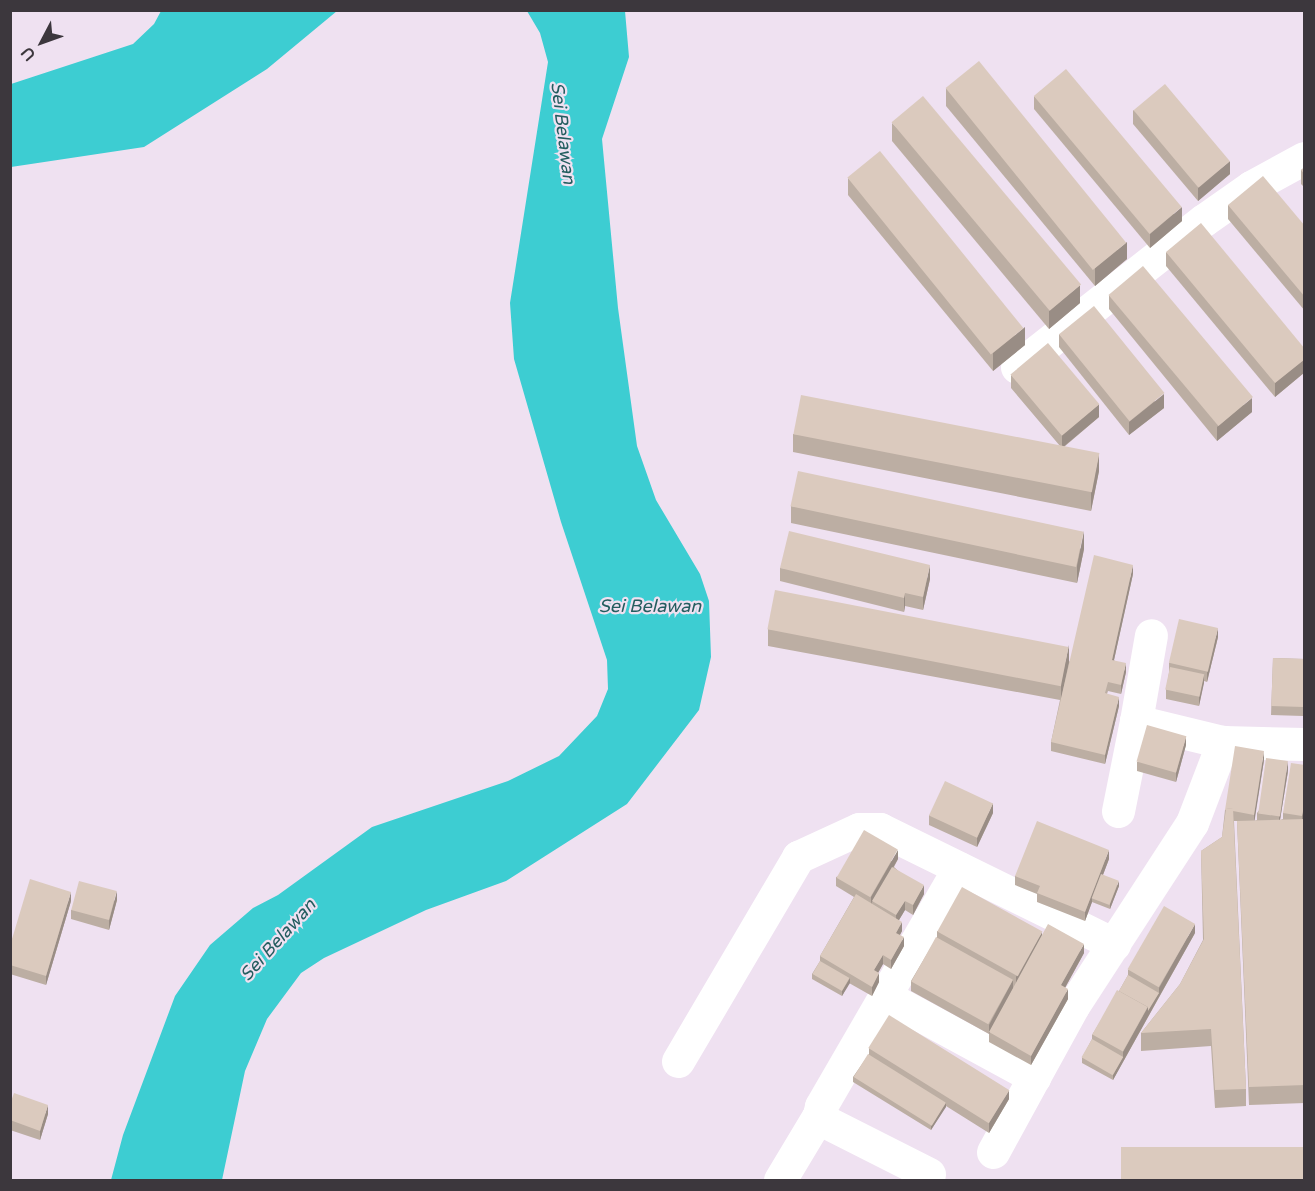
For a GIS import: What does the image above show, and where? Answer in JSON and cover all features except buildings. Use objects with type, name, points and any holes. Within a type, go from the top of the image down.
[{"type":"street","points":[[1017,367],[1118,284],[1232,200],[1305,158]]},
{"type":"street","points":[[1118,811],[1151,635]]},
{"type":"street","points":[[1136,721],[1223,742],[1305,744]]},
{"type":"street","points":[[993,1152],[1073,1006],[1192,823],[1223,742]]},
{"type":"street","points":[[678,1061],[798,857],[859,829],[880,829],[1114,944]]},
{"type":"street","points":[[780,1180],[819,1115],[820,1106],[959,868]]},
{"type":"street","points":[[885,996],[1034,1077]]},
{"type":"street","points":[[819,1115],[824,1121],[929,1174]]},
{"type":"water","points":[[161,11],[337,11],[267,69],[144,147],[11,167],[11,84],[133,44],[154,24]]},
{"type":"water","name":"Sei Belawan","points":[[527,11],[625,11],[629,57],[602,139],[618,308],[637,446],[656,500],[700,574],[709,601],[711,657],[699,710],[627,804],[506,881],[426,910],[324,958],[301,973],[267,1019],[245,1071],[222,1180],[111,1180],[123,1135],[175,996],[210,945],[253,908],[278,895],[372,827],[508,781],[559,756],[597,716],[608,689],[607,660],[561,522],[514,359],[510,303],[548,62],[540,33]]}]
